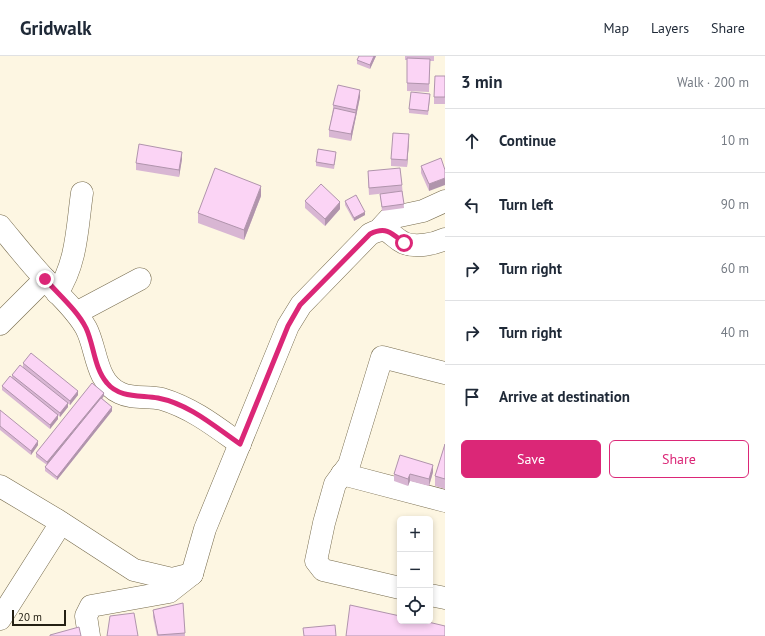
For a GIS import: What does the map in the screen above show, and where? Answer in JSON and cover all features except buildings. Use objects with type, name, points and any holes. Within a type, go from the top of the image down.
[{"type":"street","points":[[0,324],[51,286],[66,279],[73,260],[82,193]]},
{"type":"street","points":[[89,636],[86,616],[91,606],[169,592],[192,574],[205,529],[288,326],[300,305],[370,234],[379,230],[390,218],[423,211],[445,201]]},
{"type":"street","points":[[0,226],[76,314],[86,328],[98,367],[106,382],[120,393],[159,399],[179,404],[197,413],[240,444]]},
{"type":"street","points":[[379,230],[390,232],[404,243],[424,245],[445,239]]},
{"type":"street","points":[[76,314],[140,279]]},
{"type":"street","points":[[397,587],[323,570],[316,561],[324,523],[335,484],[349,465],[382,357],[445,373]]},
{"type":"street","points":[[342,474],[445,501]]},
{"type":"street","points":[[0,486],[62,523],[134,570],[172,579],[192,574]]},
{"type":"street","points":[[0,619],[62,523]]},
{"type":"street","points":[[433,595],[445,598]]},
{"type":"route","points":[[45,279],[76,314],[86,328],[98,367],[106,382],[120,393],[159,399],[179,404],[197,413],[240,444],[288,326],[300,305],[336,271],[370,234],[379,230],[390,232],[404,243]]}]
